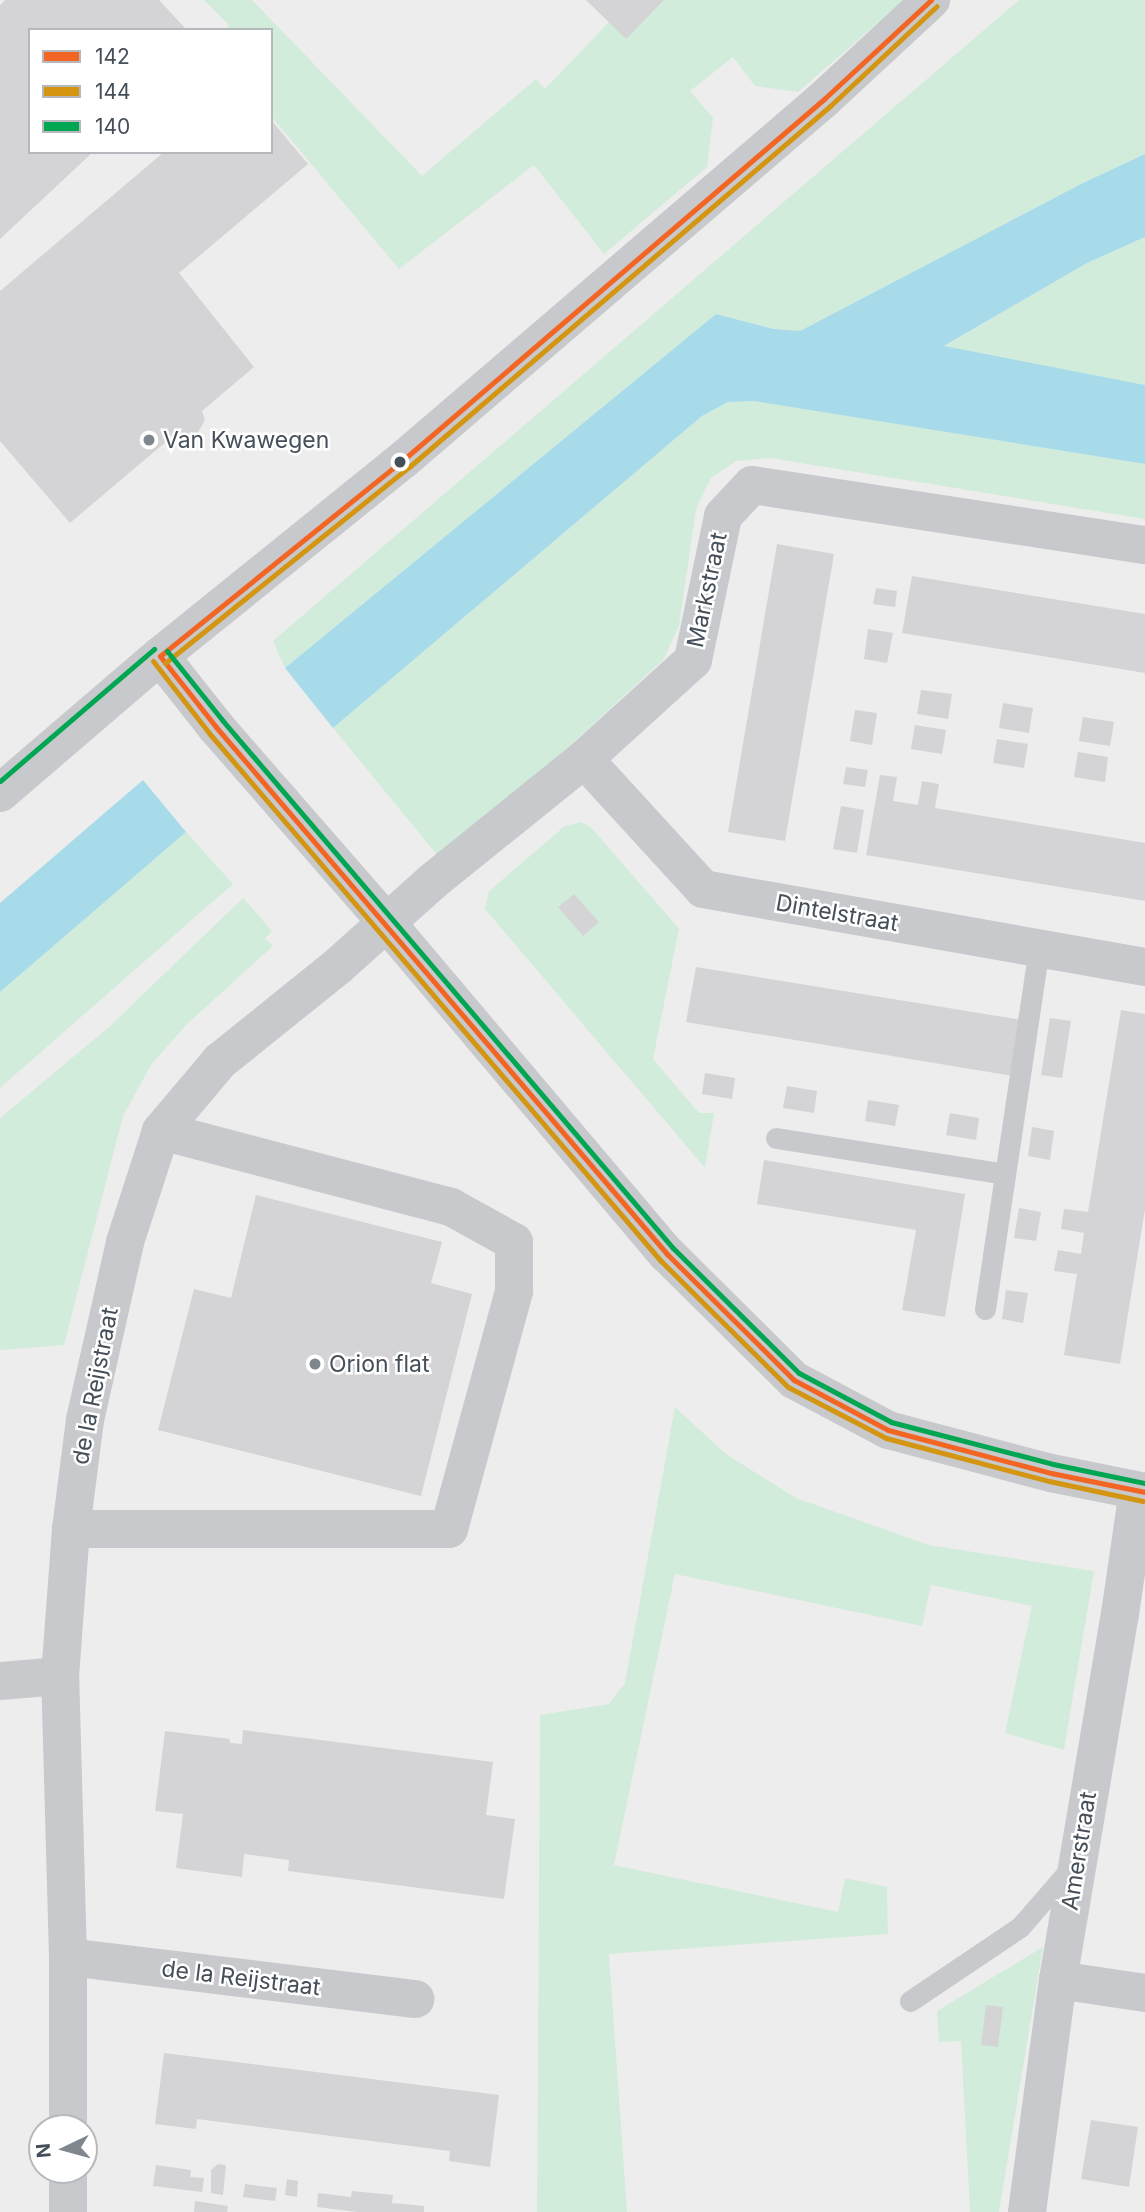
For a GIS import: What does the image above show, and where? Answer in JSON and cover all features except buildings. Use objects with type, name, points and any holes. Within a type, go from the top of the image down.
[{"type":"street","points":[[0,793],[160,656],[403,460],[824,99],[931,0]]},
{"type":"street","name":"Markstraat","points":[[386,922],[584,759],[693,660],[723,516],[752,485],[1145,545]]},
{"type":"street","points":[[160,656],[216,727],[386,922],[667,1254],[794,1380],[888,1430],[1051,1473],[1141,1491]]},
{"type":"street","name":"Dintelstraat","points":[[584,759],[703,889],[1145,967]]},
{"type":"street","name":"de la Reijstraat","points":[[68,2114],[68,1957],[60,1676],[71,1529],[85,1420],[125,1241],[161,1131],[220,1061],[273,1021],[386,922]]},
{"type":"street","points":[[71,1529],[449,1529],[514,1291],[514,1242],[451,1207],[161,1131]]},
{"type":"street","name":"Amerstraat","points":[[1027,2212],[1058,1980],[1077,1862],[1133,1616],[1141,1491]]},
{"type":"street","points":[[0,1681],[60,1676]]},
{"type":"street","name":"de la Reijstraat","points":[[68,1957],[415,1999]]},
{"type":"street","points":[[1058,1980],[1145,1993]]},
{"type":"street","points":[[68,2184],[68,2212]]},
{"type":"lane","points":[[985,1309],[1039,949]]},
{"type":"lane","points":[[776,1138],[1005,1174]]},
{"type":"lane","points":[[909,2001],[1020,1927],[1077,1862]]},
{"type":"green space","points":[[204,0],[252,0],[422,176],[536,79],[545,89],[609,22],[664,0],[904,0],[798,92],[755,86],[733,57],[690,91],[713,118],[707,167],[604,254],[534,165],[399,269],[273,118],[273,28],[227,28],[229,25]]},
{"type":"green space","points":[[1019,0],[1145,0],[1145,154],[1083,183],[800,331],[774,329],[716,314],[285,668],[273,641]]},
{"type":"green space","points":[[1145,237],[1145,385],[943,347],[1087,263]]},
{"type":"green space","points":[[754,400],[1145,464],[1145,519],[770,458],[736,461],[711,478],[696,509],[679,626],[663,660],[443,862],[333,728],[702,416],[728,402]]},
{"type":"green space","points":[[581,822],[591,827],[679,929],[653,1059],[699,1113],[714,1113],[705,1168],[485,909],[489,891],[565,826]]},
{"type":"green space","points":[[186,832],[233,884],[0,1088],[0,992]]},
{"type":"green space","points":[[243,898],[272,931],[265,938],[273,946],[186,1025],[151,1065],[123,1116],[64,1345],[0,1350],[0,1118],[109,1027]]},
{"type":"green space","points":[[675,1407],[726,1454],[796,1498],[929,1545],[1094,1571],[1064,1750],[1005,1733],[1032,1606],[931,1585],[922,1626],[675,1574],[614,1865],[838,1912],[845,1878],[887,1887],[888,1934],[609,1954],[627,2212],[537,2212],[540,1715],[609,1704],[625,1683]]},
{"type":"green space","points":[[1043,1947],[999,2212],[970,2212],[961,2041],[939,2042],[937,2011]]},
{"type":"water","points":[[1145,154],[1145,237],[1087,263],[944,346],[1145,385],[1145,464],[754,401],[728,402],[702,416],[333,728],[285,668],[716,314],[774,329],[800,331],[1083,183]]},
{"type":"water","points":[[143,780],[186,832],[0,992],[0,903]]},
{"type":"transit line","name":"142","points":[[160,656],[403,460],[824,99],[931,0]]},
{"type":"transit line","name":"144","points":[[165,663],[409,467],[830,106],[937,6]]},
{"type":"transit line","name":"140","points":[[0,781],[154,649]]},
{"type":"transit line","name":"140","points":[[167,651],[223,721],[673,1248],[799,1373],[891,1422],[1053,1464],[1145,1483]]},
{"type":"transit line","name":"142","points":[[160,656],[216,727],[667,1254],[794,1380],[888,1430],[1051,1473],[1145,1492]]},
{"type":"transit line","name":"144","points":[[153,661],[209,733],[660,1260],[788,1387],[886,1438],[1049,1481],[1143,1501]]},
{"type":"place","name":"Van Kwawegen","points":[[149,440]]},
{"type":"place","name":"Orion flat","points":[[315,1364]]}]
